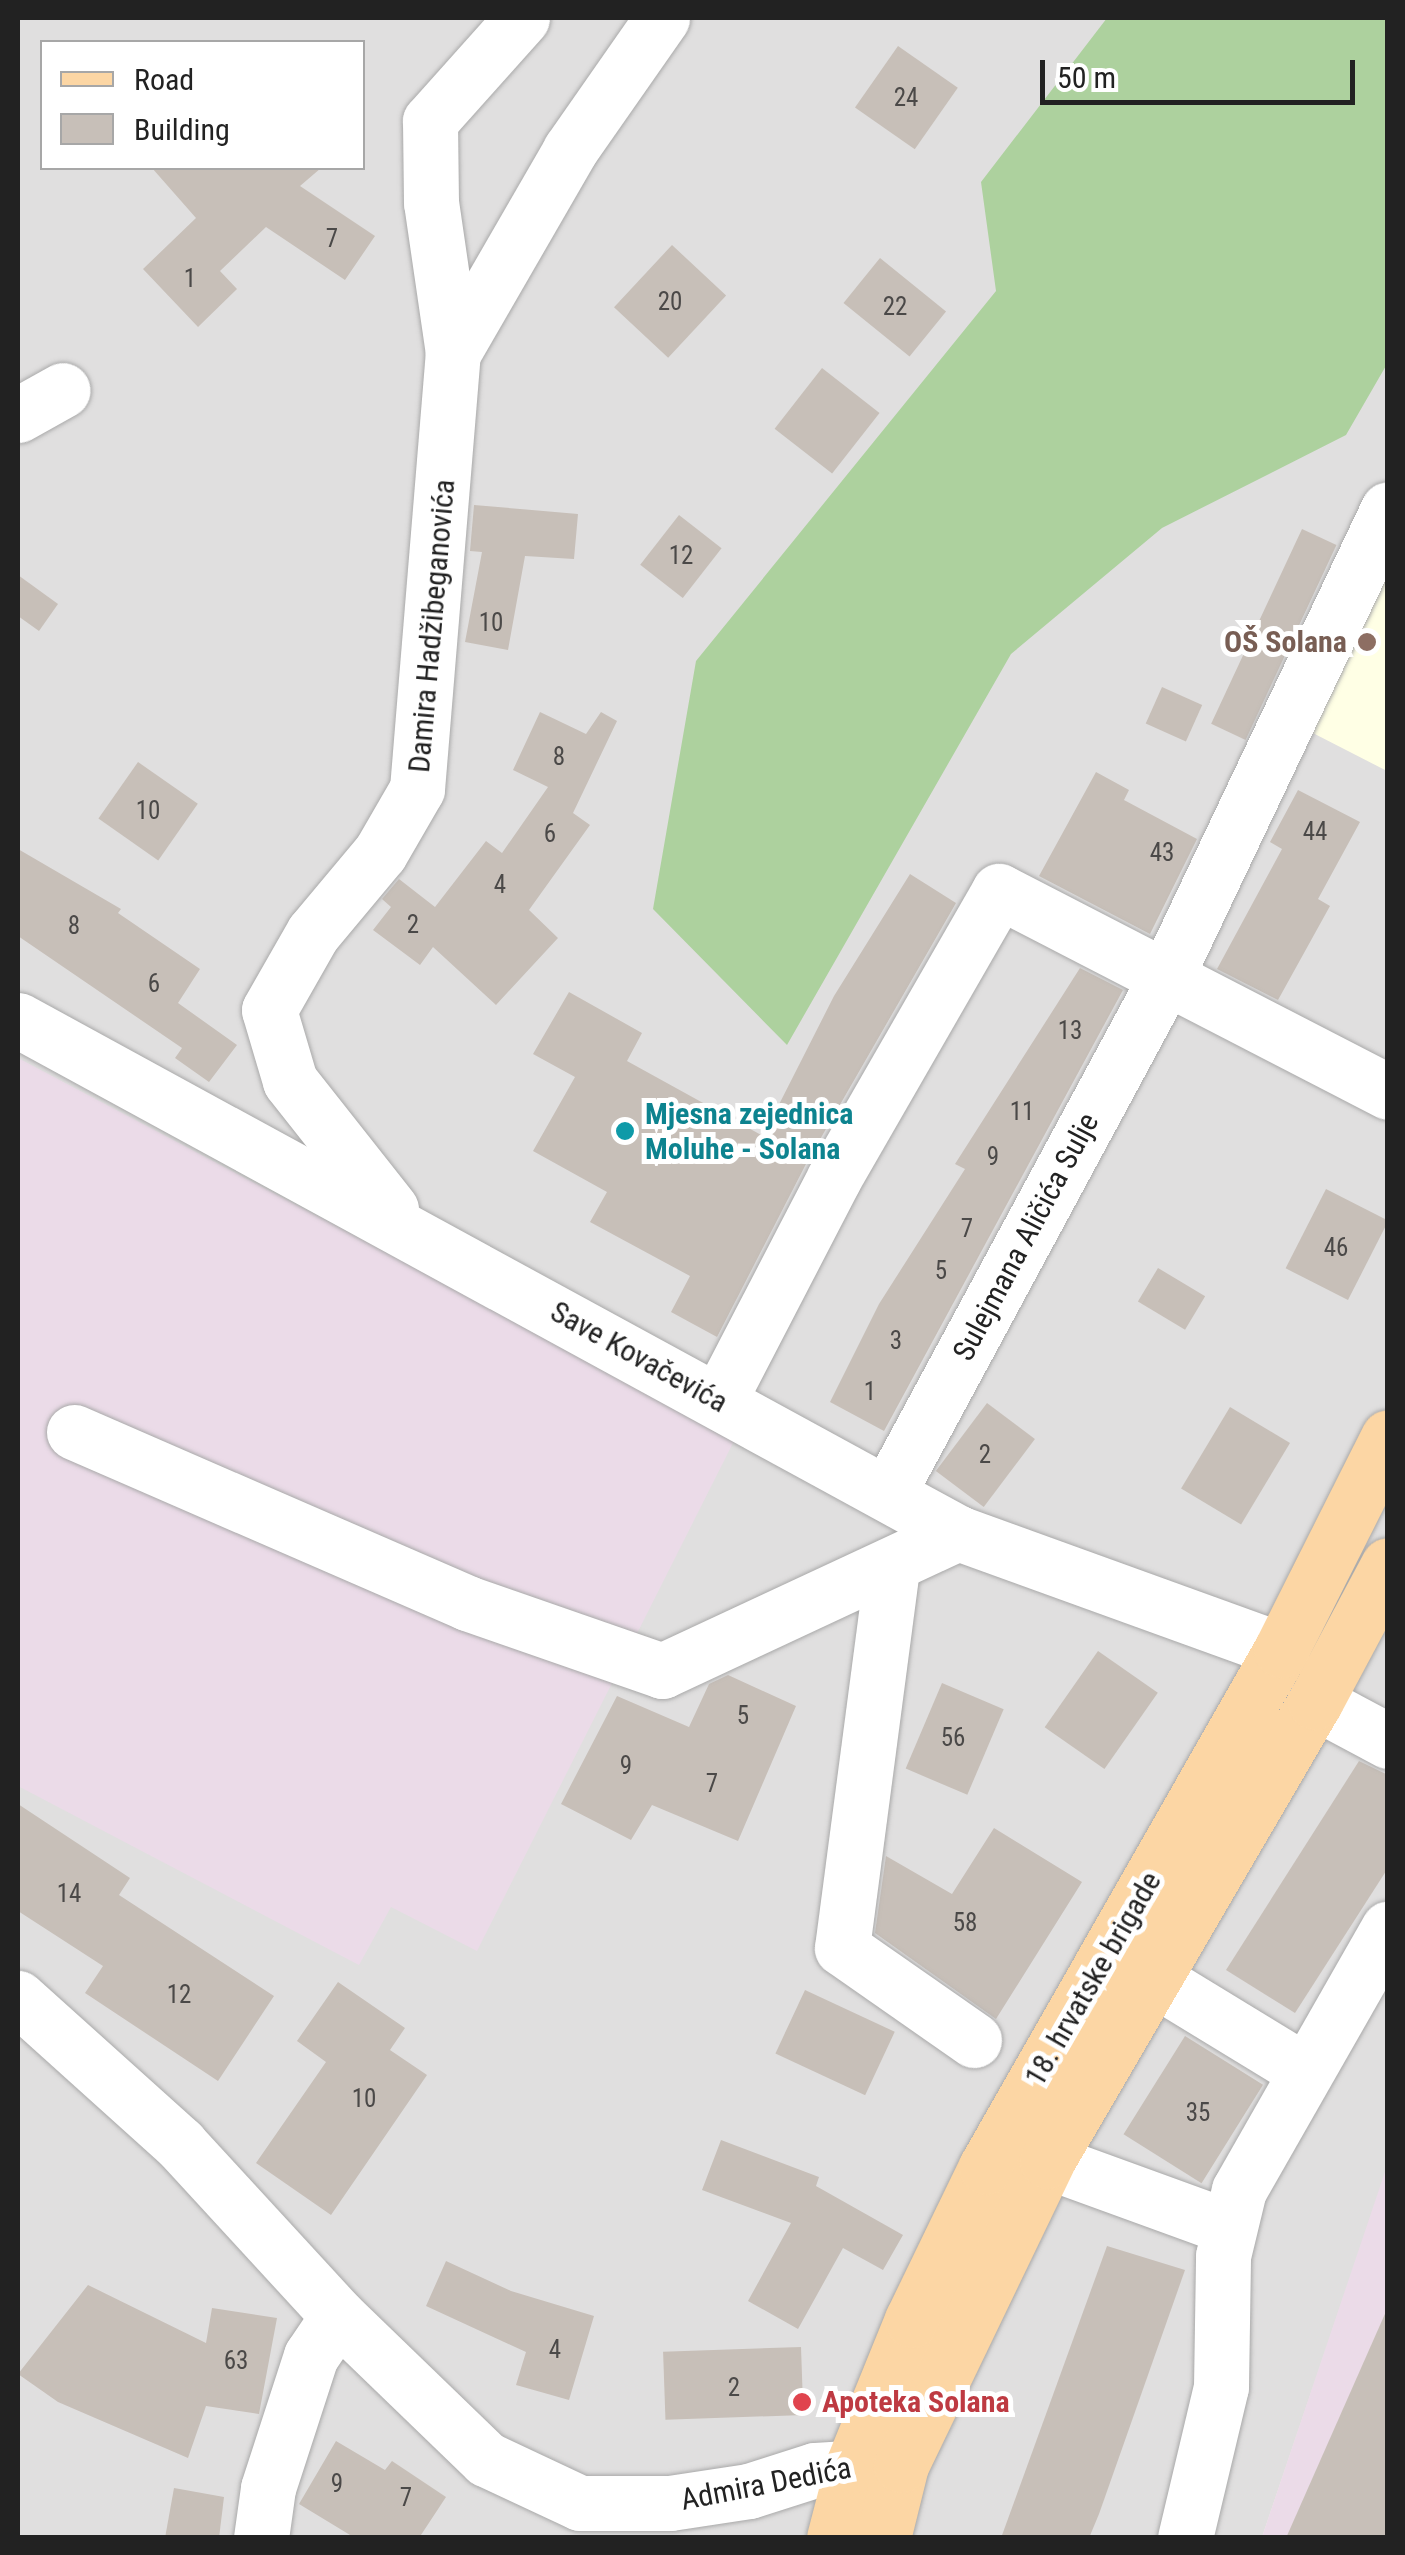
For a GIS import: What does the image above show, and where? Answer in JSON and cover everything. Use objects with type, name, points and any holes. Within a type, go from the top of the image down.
[{"type":"main road","name":"18. hrvatske brigade","points":[[884,2538],[877,2465],[912,2320],[986,2166],[1281,1650],[1388,1437]]},
{"type":"main road","name":"18. hrvatske brigade","points":[[834,2538],[1150,1977],[1315,1702],[1388,1564]]},
{"type":"street","name":"Damira Hadžibeganovića","points":[[407,1230],[290,1081],[269,1010],[312,933],[380,854],[418,789],[454,353],[431,202],[430,121],[522,18]]},
{"type":"street","name":"Damira Hadžibeganovića","points":[[454,353],[570,150],[662,18]]},
{"type":"street","name":"Sulejmana Aličića Sulje","points":[[888,1492],[1164,981],[1388,509]]},
{"type":"street","points":[[719,1400],[834,1178],[999,891],[1164,981],[1388,1092]]},
{"type":"street","name":"Save Kovačevića","points":[[18,1020],[958,1532],[1281,1650]]},
{"type":"street","points":[[74,1432],[467,1603],[662,1672],[892,1568],[958,1532]]},
{"type":"street","points":[[892,1568],[842,1948],[974,2040]]},
{"type":"street","points":[[1315,1702],[1388,1741]]},
{"type":"street","points":[[1185,2538],[1221,2387],[1228,2227],[1255,2154],[1388,1929]]},
{"type":"street","points":[[1150,1977],[1302,2070]]},
{"type":"street","name":"Admira Dedića","points":[[18,1998],[180,2144],[338,2316],[486,2459],[580,2503],[670,2503],[877,2465]]},
{"type":"street","points":[[1047,2161],[1228,2227]]},
{"type":"street","points":[[261,2538],[268,2488],[310,2356],[338,2316]]},
{"type":"shaded area","points":[[18,18],[1387,18],[1388,2166],[1262,2537],[18,2537]]},
{"type":"shaded area","name":"OŠ Solana","points":[[1387,555],[1387,771],[1307,730]]},
{"type":"shaded area","points":[[18,1058],[736,1437],[477,1951],[391,1907],[359,1965],[18,1786]]},
{"type":"shaded area","points":[[1387,2166],[1387,2537],[1262,2537]]},
{"type":"green space","points":[[1107,18],[1387,18],[1387,364],[1346,435],[1162,528],[1011,654],[787,1045],[653,909],[696,661],[996,291],[981,182]]},
{"type":"building","points":[[898,46],[958,88],[915,149],[855,107]]},
{"type":"building","points":[[154,170],[319,170],[300,186],[375,236],[345,280],[266,227],[220,271],[237,289],[198,327],[143,269],[196,218]]},
{"type":"building","points":[[672,245],[726,295],[668,358],[614,307]]},
{"type":"building","points":[[880,258],[946,311],[910,357],[843,303]]},
{"type":"building","points":[[822,368],[880,413],[832,474],[775,429]]},
{"type":"building","points":[[474,505],[578,514],[574,559],[525,556],[508,650],[465,642],[482,552],[470,551]]},
{"type":"building","points":[[679,515],[722,548],[683,598],[640,565]]},
{"type":"building","points":[[1302,529],[1336,545],[1246,740],[1211,724]]},
{"type":"building","points":[[18,575],[58,604],[39,631],[18,616]]},
{"type":"building","points":[[1162,687],[1202,705],[1186,741],[1146,724]]},
{"type":"building","points":[[540,712],[586,734],[601,712],[617,721],[573,813],[590,825],[529,910],[558,938],[496,1005],[433,947],[420,965],[373,930],[391,907],[382,899],[399,879],[435,907],[486,841],[502,853],[548,787],[513,770]]},
{"type":"building","points":[[138,762],[198,804],[158,860],[98,819]]},
{"type":"building","points":[[1096,772],[1129,790],[1124,800],[1197,839],[1150,934],[1039,876]]},
{"type":"building","points":[[1298,790],[1360,822],[1318,899],[1330,906],[1278,1000],[1217,969],[1282,849],[1270,842]]},
{"type":"building","points":[[18,849],[121,909],[118,913],[200,969],[178,1003],[237,1045],[209,1082],[175,1058],[182,1048],[18,936]]},
{"type":"building","points":[[910,874],[956,903],[807,1162],[717,1337],[671,1312],[690,1276],[590,1222],[607,1192],[533,1151],[575,1077],[533,1054],[569,992],[642,1033],[627,1061],[763,1136],[834,996]]},
{"type":"building","points":[[1080,968],[1123,990],[884,1431],[830,1402],[879,1304],[965,1169],[955,1164]]},
{"type":"building","points":[[1326,1189],[1388,1221],[1348,1300],[1286,1268]]},
{"type":"building","points":[[1158,1268],[1205,1296],[1185,1330],[1138,1301]]},
{"type":"building","points":[[987,1403],[1035,1439],[984,1507],[936,1471]]},
{"type":"building","points":[[1230,1407],[1290,1443],[1241,1524],[1181,1488]]},
{"type":"building","points":[[1098,1651],[1158,1693],[1104,1769],[1045,1727]]},
{"type":"building","points":[[728,1675],[796,1706],[738,1841],[652,1805],[631,1840],[561,1804],[617,1696],[689,1727],[709,1684]]},
{"type":"building","points":[[942,1683],[1004,1709],[967,1795],[906,1769]]},
{"type":"building","points":[[1359,1761],[1388,1775],[1388,1868],[1295,2013],[1226,1970]]},
{"type":"building","points":[[18,1804],[130,1878],[119,1895],[274,1996],[218,2081],[85,1993],[103,1966],[18,1911]]},
{"type":"building","points":[[994,1828],[1082,1882],[996,2019],[875,1933],[886,1856],[952,1894]]},
{"type":"building","points":[[338,1982],[405,2028],[390,2050],[427,2075],[331,2215],[256,2163],[326,2062],[297,2041]]},
{"type":"building","points":[[805,1990],[895,2032],[865,2095],[775,2053]]},
{"type":"building","points":[[1185,2036],[1263,2085],[1202,2183],[1124,2134]]},
{"type":"building","points":[[721,2140],[819,2177],[816,2186],[903,2235],[883,2270],[843,2248],[798,2329],[748,2301],[791,2223],[702,2190]]},
{"type":"building","points":[[1107,2246],[1185,2270],[1099,2514],[1089,2538],[1001,2538]]},
{"type":"building","points":[[446,2261],[511,2291],[594,2316],[569,2400],[516,2385],[526,2352],[426,2306]]},
{"type":"building","points":[[88,2285],[206,2343],[212,2308],[277,2318],[259,2414],[206,2406],[188,2458],[58,2402],[18,2374]]},
{"type":"building","points":[[1388,2307],[1388,2538],[1286,2538]]},
{"type":"building","points":[[801,2347],[803,2415],[665,2420],[663,2352]]},
{"type":"building","points":[[336,2441],[385,2470],[392,2461],[446,2497],[419,2538],[355,2538],[299,2504]]},
{"type":"building","points":[[174,2488],[224,2497],[219,2538],[165,2538]]},
{"type":"place","name":"OŠ Solana","points":[[1367,642]]},
{"type":"place","name":"Mjesna zejednica Moluhe - Solana","points":[[625,1131]]},
{"type":"place","name":"Apoteka Solana","points":[[802,2402]]}]
